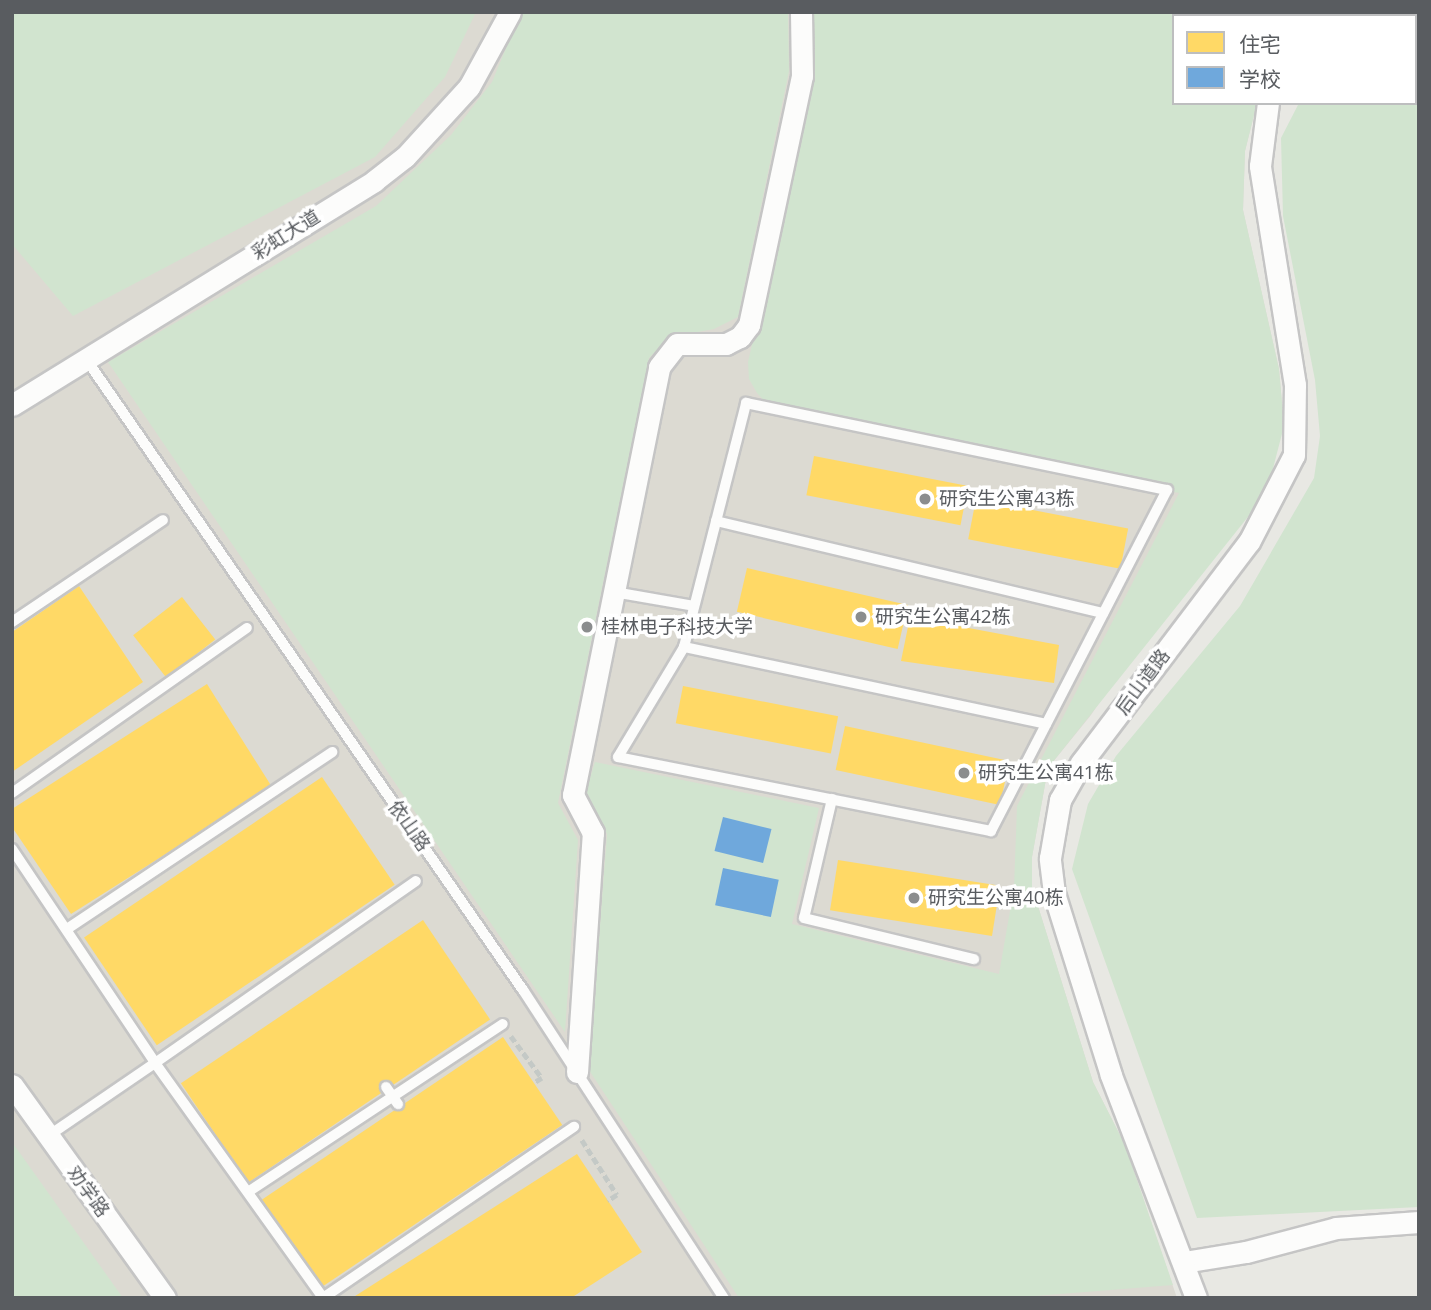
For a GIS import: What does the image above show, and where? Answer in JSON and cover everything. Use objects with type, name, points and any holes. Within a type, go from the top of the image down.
[{"type":"street","name":"彩虹大道","points":[[12,405],[374,181],[405,156],[469,87],[509,12]]},
{"type":"street","points":[[577,1072],[593,834],[573,796],[664,355],[680,344],[729,344],[748,325],[802,76],[801,12]]},
{"type":"street","name":"后山道路","points":[[1196,1298],[1111,1075],[1054,893],[1051,845],[1060,800],[1081,763],[1249,542],[1294,455],[1298,427],[1294,384],[1260,166],[1261,133],[1268,105]]},
{"type":"street","name":"劝学路","points":[[12,1085],[164,1298]]},
{"type":"street","points":[[1184,1262],[1247,1252],[1336,1228],[1419,1222]]},
{"type":"lane","name":"依山路","points":[[86,359],[577,1072],[724,1298]]},
{"type":"lane","points":[[746,403],[1167,490],[990,831],[618,757],[684,647],[694,606],[746,403]]},
{"type":"lane","points":[[12,622],[163,520]]},
{"type":"lane","points":[[716,521],[1104,613]]},
{"type":"lane","points":[[614,592],[694,606]]},
{"type":"lane","points":[[12,793],[247,628]]},
{"type":"lane","points":[[684,647],[1046,724]]},
{"type":"lane","points":[[67,929],[332,752]]},
{"type":"lane","points":[[832,799],[804,918],[974,959]]},
{"type":"lane","points":[[12,849],[155,1063],[323,1298],[574,1127]]},
{"type":"lane","points":[[48,1136],[416,881]]},
{"type":"lane","points":[[248,1192],[503,1024]]},
{"type":"path","points":[[503,1024],[542,1079],[534,1083]]},
{"type":"path","points":[[574,1127],[617,1195],[608,1201]]},
{"type":"shaded area","name":"桂林电子科技大学","points":[[12,12],[1302,12],[1172,14],[1172,105],[1256,105],[1245,151],[1243,210],[1279,369],[1284,426],[1091,715],[1048,768],[1032,857],[1032,887],[1093,1082],[1125,1145],[1177,1298],[12,1298]]},
{"type":"green space","points":[[12,12],[476,12],[445,77],[375,157],[73,316],[12,244]]},
{"type":"green space","points":[[521,12],[788,12],[789,71],[738,317],[714,329],[670,337],[649,358],[558,803],[578,840],[565,1032],[108,362],[376,206],[451,135],[492,82]]},
{"type":"green space","points":[[814,12],[1302,12],[1172,14],[1172,105],[1256,105],[1245,151],[1243,210],[1279,369],[1284,426],[1270,480],[1255,508],[1048,768],[1032,857],[1032,887],[1093,1082],[1125,1145],[1173,1285],[1011,1298],[739,1298],[589,1070],[607,834],[586,791],[595,762],[819,808],[792,924],[999,974],[1014,888],[1017,806],[1179,493],[771,408],[757,393],[749,379],[748,362],[813,78]]},
{"type":"green space","points":[[1419,12],[1419,1207],[1197,1218],[1072,869],[1088,804],[1116,756],[1240,606],[1314,478],[1320,436],[1315,380],[1283,216],[1281,138],[1298,105],[1417,105],[1417,14],[1349,14]]},
{"type":"green space","points":[[12,1142],[123,1298],[12,1298]]},
{"type":"building: 住宅","points":[[814,456],[968,486],[960,525],[806,495]]},
{"type":"building: 住宅","points":[[976,499],[1128,529],[1120,569],[968,539]]},
{"type":"building: 住宅","points":[[747,568],[908,605],[898,649],[737,612]]},
{"type":"building: 住宅","points":[[79,586],[143,682],[12,772],[12,632]]},
{"type":"building: 住宅","points":[[182,597],[215,640],[166,678],[133,635]]},
{"type":"building: 住宅","points":[[910,617],[1059,645],[1054,683],[901,661]]},
{"type":"building: 住宅","points":[[207,684],[272,787],[71,914],[12,827],[12,809]]},
{"type":"building: 住宅","points":[[683,686],[838,716],[831,753],[676,723]]},
{"type":"building: 住宅","points":[[845,726],[1009,761],[1000,805],[836,770]]},
{"type":"building: 住宅","points":[[322,777],[395,885],[157,1045],[84,937]]},
{"type":"building: 住宅","name":"研究生公寓40栋","points":[[838,860],[1000,886],[992,936],[830,910]]},
{"type":"building: 住宅","points":[[423,920],[490,1019],[248,1183],[181,1083]]},
{"type":"building: 住宅","points":[[503,1037],[562,1125],[321,1288],[262,1200]]},
{"type":"building: 住宅","points":[[577,1154],[642,1252],[571,1298],[352,1298]]},
{"type":"building: 学校","points":[[723,817],[772,829],[763,863],[715,851]]},
{"type":"building: 学校","points":[[723,868],[779,880],[771,917],[715,905]]},
{"type":"place","name":"研究生公寓43栋","points":[[925,499]]},
{"type":"place","name":"研究生公寓42栋","points":[[861,617]]},
{"type":"place","name":"桂林电子科技大学","points":[[587,627]]},
{"type":"place","name":"研究生公寓41栋","points":[[964,773]]},
{"type":"place","name":"研究生公寓40栋","points":[[914,898]]}]
